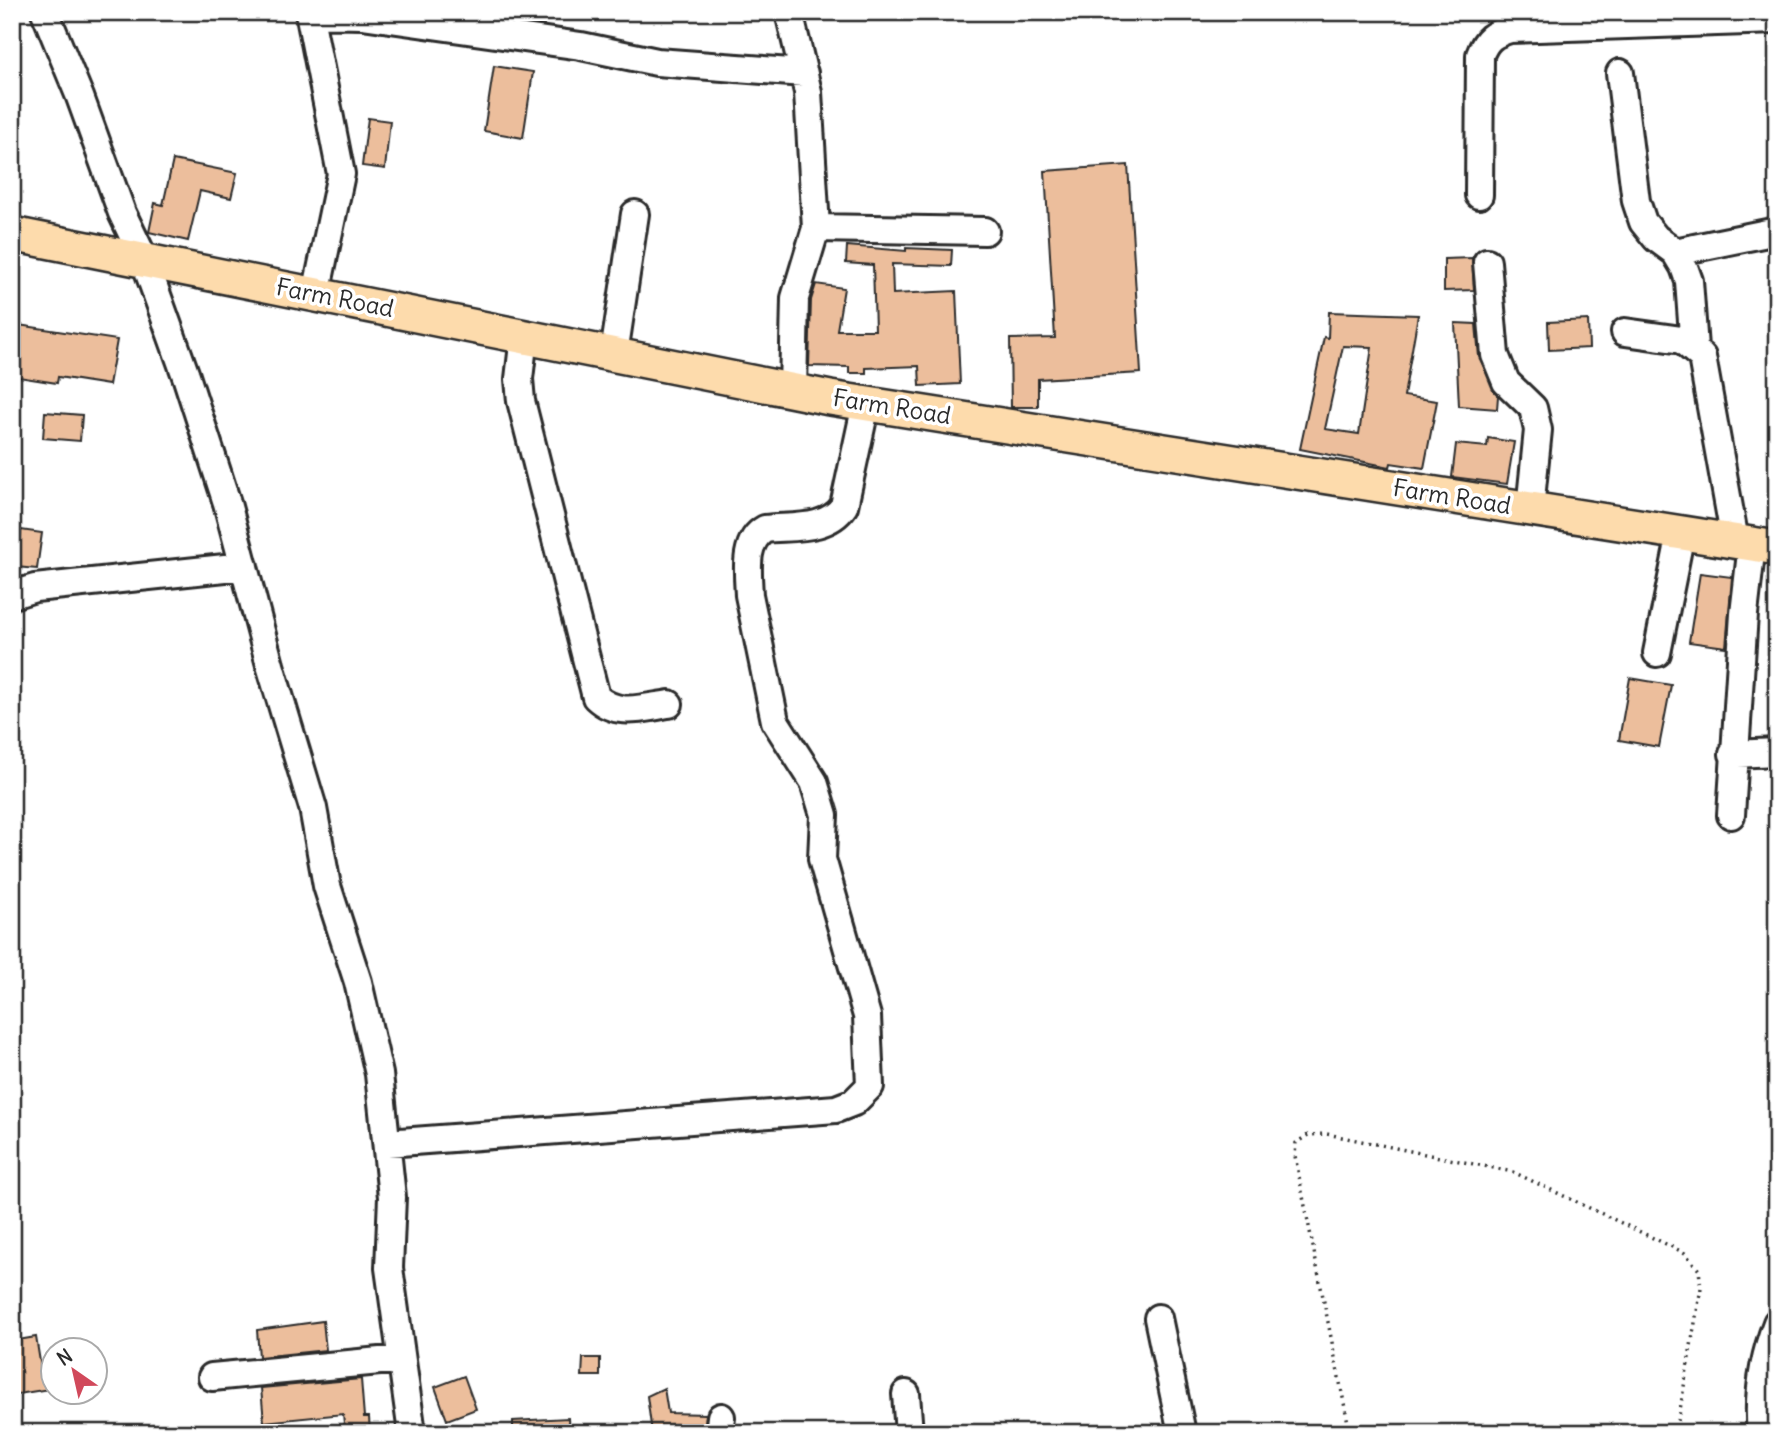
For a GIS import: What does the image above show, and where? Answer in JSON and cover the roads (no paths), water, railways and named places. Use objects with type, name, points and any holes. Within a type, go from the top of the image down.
[{"type":"main road","name":"Farm Road","points":[[12,234],[866,404],[1754,544]]},
{"type":"street","points":[[45,12],[80,97],[106,171],[144,259],[187,376],[227,503],[313,808],[327,886],[358,982],[379,1074],[392,1196],[389,1268],[412,1433]]},
{"type":"street","points":[[789,12],[804,73],[815,169],[816,228],[795,298],[793,391]]},
{"type":"street","points":[[316,294],[341,174],[309,13],[362,15],[581,46],[657,62],[804,73]]},
{"type":"street","points":[[1479,195],[1480,55],[1485,43],[1494,34],[1510,29],[1777,20]]},
{"type":"street","points":[[1620,73],[1636,201],[1643,222],[1675,252],[1689,281],[1694,348]]},
{"type":"street","points":[[614,354],[635,214]]},
{"type":"street","points":[[816,228],[985,231]]},
{"type":"street","points":[[1675,252],[1777,231]]},
{"type":"street","points":[[1487,262],[1495,355],[1506,382],[1527,399],[1537,418],[1530,509]]},
{"type":"street","points":[[1625,332],[1682,340],[1702,357],[1754,544],[1734,754],[1731,816]]},
{"type":"street","points":[[524,336],[519,379],[521,401],[596,697],[606,706],[618,711],[669,704]]},
{"type":"street","points":[[387,1143],[836,1109],[854,1102],[870,1086],[867,1016],[822,859],[824,815],[814,782],[775,721],[748,595],[751,542],[757,533],[765,528],[825,523],[835,519],[844,506],[866,404]]},
{"type":"street","points":[[1657,653],[1681,533]]},
{"type":"street","points":[[12,595],[35,588],[244,566]]},
{"type":"street","points":[[1734,754],[1777,752]]},
{"type":"street","points":[[1158,1318],[1182,1433]]},
{"type":"street","points":[[1761,1433],[1759,1410],[1762,1366],[1777,1323]]},
{"type":"street","points":[[212,1377],[401,1359]]},
{"type":"street","points":[[906,1394],[909,1433]]}]
